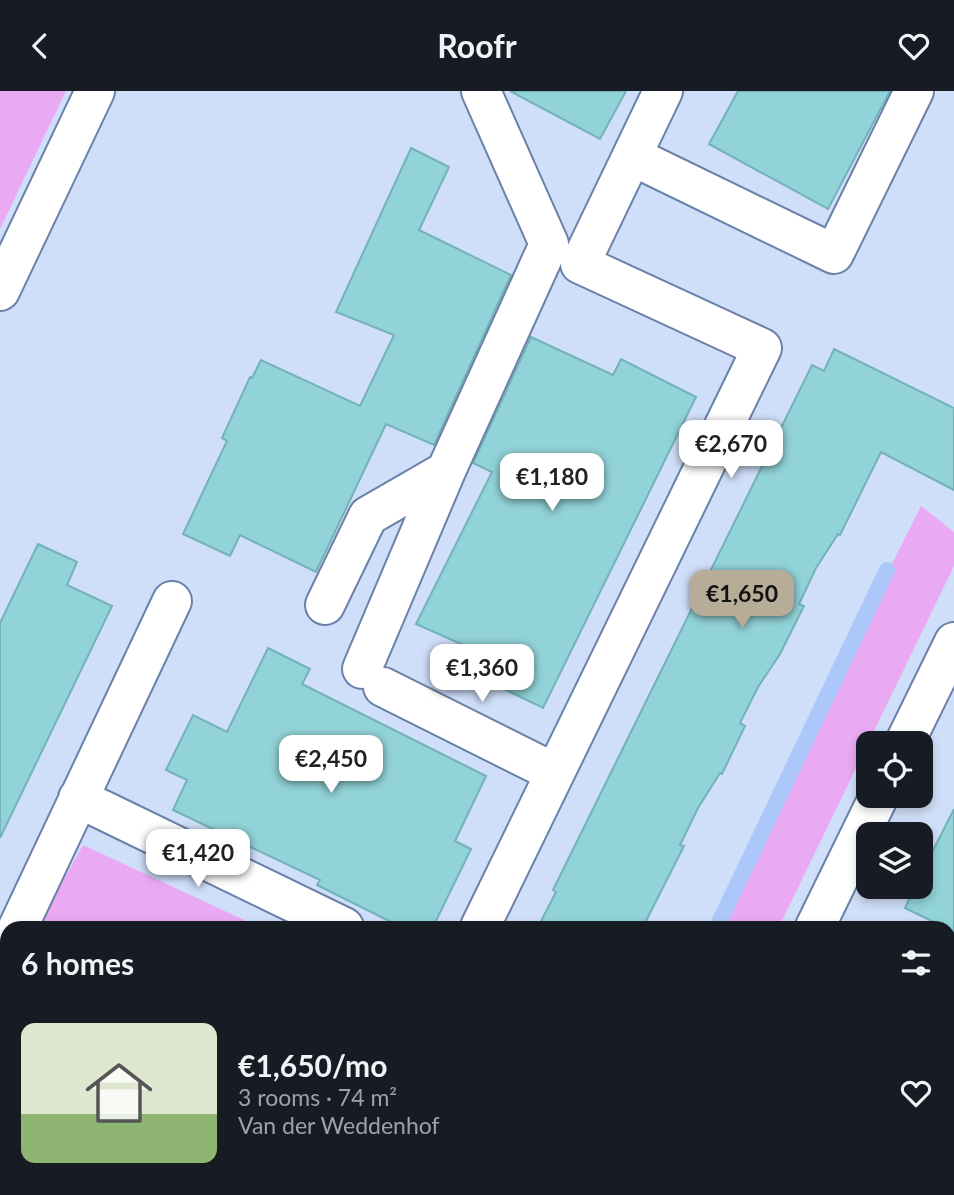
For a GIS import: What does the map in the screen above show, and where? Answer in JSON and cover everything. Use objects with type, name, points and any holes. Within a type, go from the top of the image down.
[{"type":"street","points":[[0,292],[95,91]]},
{"type":"street","points":[[481,91],[549,244],[446,471],[373,678],[555,773]]},
{"type":"street","points":[[483,921],[762,348],[580,264],[663,91]]},
{"type":"street","points":[[632,156],[834,254],[914,91]]},
{"type":"street","points":[[325,605],[368,516],[446,471]]},
{"type":"street","points":[[21,921],[172,601]]},
{"type":"street","points":[[910,731],[954,642]]},
{"type":"street","points":[[78,798],[332,921]]},
{"type":"street","points":[[817,921],[873,808]]},
{"type":"shaded area","points":[[0,91],[66,91],[0,229]]},
{"type":"shaded area","points":[[921,506],[954,532],[954,566],[874,731],[856,731],[856,768],[782,921],[713,921]]},
{"type":"shaded area","points":[[83,845],[246,921],[40,921]]},
{"type":"building","points":[[510,91],[626,91],[600,139]]},
{"type":"building","points":[[738,91],[890,91],[828,209],[709,144]]},
{"type":"building","points":[[411,148],[449,167],[419,230],[511,275],[434,445],[386,424],[316,572],[240,535],[230,556],[183,534],[227,441],[222,438],[250,377],[252,378],[261,360],[360,406],[394,335],[336,312]]},
{"type":"building","points":[[531,337],[613,375],[621,359],[696,397],[543,708],[467,671],[477,651],[416,624],[492,472],[473,463]]},
{"type":"building","points":[[834,349],[954,408],[954,490],[881,452],[840,535],[838,534],[816,568],[799,604],[804,606],[780,654],[758,687],[740,723],[745,726],[722,774],[720,773],[698,808],[680,845],[684,846],[646,921],[541,921],[556,892],[553,890],[812,365],[824,371]]},
{"type":"building","points":[[38,544],[77,562],[67,585],[112,606],[0,838],[0,623]]},
{"type":"building","points":[[268,648],[310,669],[302,684],[486,776],[455,841],[471,849],[436,921],[389,921],[317,885],[320,880],[173,810],[187,780],[166,770],[193,715],[227,732]]},
{"type":"building","points":[[954,809],[954,921],[932,921],[905,908],[909,899],[933,899],[933,850]]},
{"type":"waterway","points":[[720,921],[887,570]]}]
